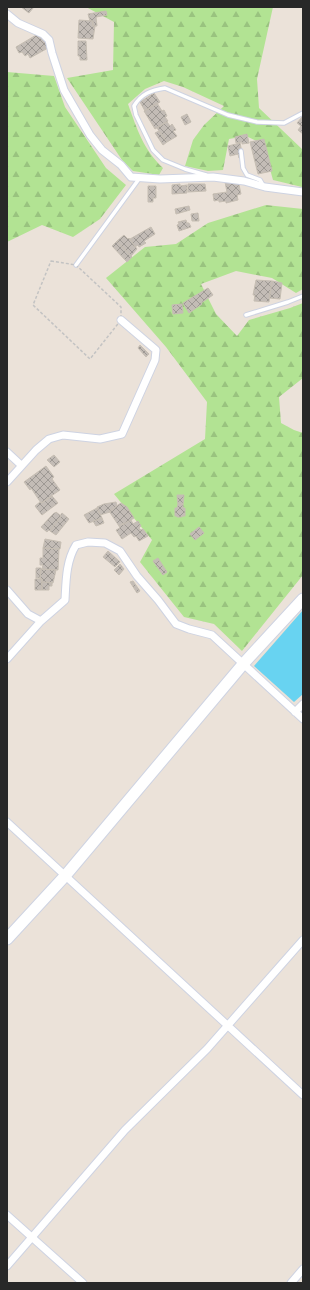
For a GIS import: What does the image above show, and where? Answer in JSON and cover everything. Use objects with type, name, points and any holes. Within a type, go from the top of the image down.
[{"type":"street","points":[[7,14],[18,23],[43,34],[49,40],[64,90],[90,135],[102,150],[121,165],[131,177],[160,179],[213,177],[244,181],[265,187],[303,192]]},
{"type":"street","points":[[7,482],[21,465],[49,439],[63,435],[100,438],[122,434],[155,360],[156,350],[121,320]]},
{"type":"street","points":[[7,452],[21,465]]},
{"type":"street","points":[[7,659],[41,621],[64,600],[66,577],[71,554],[76,545],[88,542],[105,542],[120,551],[137,576],[176,624],[188,629],[212,635],[303,719]]},
{"type":"street","points":[[7,590],[28,614],[41,621]]},
{"type":"street","points":[[7,939],[66,876],[244,663],[303,599]]},
{"type":"street","points":[[295,712],[303,704]]},
{"type":"street","points":[[7,822],[303,1095]]},
{"type":"street","points":[[7,1266],[125,1130],[207,1049],[303,940]]},
{"type":"street","points":[[7,1215],[83,1283]]},
{"type":"street","points":[[291,1283],[303,1270]]},
{"type":"lane","points":[[213,177],[185,169],[163,160],[153,150],[136,115],[134,106],[139,98],[154,89],[165,88],[228,115],[257,122],[284,123],[303,113]]},
{"type":"lane","points":[[241,151],[244,168],[247,175],[260,180],[265,187]]},
{"type":"lane","points":[[76,265],[140,178]]},
{"type":"lane","points":[[246,316],[303,296]]},
{"type":"path","points":[[51,261],[76,265],[121,307],[121,320],[90,360],[33,305],[51,261]]},
{"type":"green space","points":[[86,7],[273,7],[257,79],[259,108],[303,150],[302,187],[273,180],[263,144],[246,136],[229,139],[223,170],[208,171],[185,166],[193,140],[204,125],[224,106],[183,87],[164,81],[145,89],[128,104],[138,130],[150,154],[163,168],[159,175],[133,171],[122,160],[67,78],[113,70],[114,22]]},
{"type":"green space","points":[[7,72],[54,76],[65,107],[106,168],[126,185],[100,219],[73,237],[42,225],[7,242]]},
{"type":"green space","points":[[266,205],[303,209],[303,289],[296,293],[272,278],[236,271],[201,284],[216,314],[237,336],[249,320],[303,303],[303,378],[279,397],[281,423],[303,433],[303,575],[242,651],[214,624],[184,617],[140,562],[152,540],[114,494],[205,439],[207,402],[166,347],[106,278],[145,247],[176,244],[208,223]]},
{"type":"water","points":[[303,610],[303,694],[294,702],[254,666]]},
{"type":"building","points":[[21,7],[34,7],[29,13]]},
{"type":"building","points":[[106,11],[107,15],[96,17],[97,26],[93,26],[93,21],[90,21],[88,14]]},
{"type":"building","points":[[79,20],[93,21],[93,26],[95,26],[93,39],[78,38]]},
{"type":"building","points":[[46,32],[49,38],[48,48],[30,58],[28,54],[25,56],[22,52],[19,53],[16,47],[38,34],[39,35]]},
{"type":"building","points":[[78,41],[86,41],[87,60],[80,60],[80,56],[78,56]]},
{"type":"building","points":[[154,93],[160,102],[145,111],[140,102]]},
{"type":"building","points":[[157,103],[162,111],[164,110],[167,116],[165,117],[168,121],[155,129],[144,111]]},
{"type":"building","points":[[187,114],[191,122],[185,125],[181,117]]},
{"type":"building","points":[[303,116],[303,134],[298,130],[301,126],[297,123]]},
{"type":"building","points":[[167,122],[170,126],[172,124],[176,130],[173,131],[177,136],[167,142],[157,128]]},
{"type":"building","points":[[159,131],[167,142],[163,145],[155,133]]},
{"type":"building","points":[[247,134],[249,143],[236,143],[235,137]]},
{"type":"building","points":[[264,139],[272,171],[258,174],[250,142]]},
{"type":"building","points":[[240,143],[243,157],[239,158],[238,154],[230,156],[228,146]]},
{"type":"building","points":[[238,180],[241,194],[237,195],[238,200],[226,203],[226,201],[214,201],[213,194],[227,192],[225,182]]},
{"type":"building","points":[[180,184],[180,186],[187,185],[187,193],[172,194],[172,185]]},
{"type":"building","points":[[188,184],[205,184],[206,191],[188,192]]},
{"type":"building","points":[[148,186],[156,186],[156,198],[153,198],[153,202],[148,202]]},
{"type":"building","points":[[189,206],[190,210],[176,214],[175,209]]},
{"type":"building","points":[[198,213],[199,221],[192,221],[191,214]]},
{"type":"building","points":[[186,220],[191,227],[179,231],[177,225],[179,224],[178,222]]},
{"type":"building","points":[[151,227],[155,234],[144,241],[146,243],[139,247],[138,245],[135,247],[130,239]]},
{"type":"building","points":[[124,235],[128,239],[129,238],[137,249],[131,256],[117,241]]},
{"type":"building","points":[[117,241],[132,257],[127,262],[112,246]]},
{"type":"building","points":[[256,280],[272,281],[269,302],[254,301],[255,295],[253,295]]},
{"type":"building","points":[[272,281],[282,283],[280,299],[269,298]]},
{"type":"building","points":[[208,288],[213,295],[189,313],[183,303]]},
{"type":"building","points":[[182,304],[183,313],[173,314],[172,305]]},
{"type":"building","points":[[140,345],[149,354],[146,357],[138,348]]},
{"type":"building","points":[[54,455],[60,462],[54,467],[47,460]]},
{"type":"building","points":[[46,466],[54,477],[52,479],[60,490],[41,503],[31,488],[30,490],[24,482]]},
{"type":"building","points":[[177,495],[184,495],[183,504],[178,504]]},
{"type":"building","points":[[52,496],[58,503],[42,515],[35,506]]},
{"type":"building","points":[[116,502],[117,506],[110,512],[100,515],[97,507]]},
{"type":"building","points":[[121,503],[127,507],[134,518],[119,526],[109,511]]},
{"type":"building","points":[[178,504],[183,504],[183,508],[185,508],[185,516],[175,516],[175,508],[177,508]]},
{"type":"building","points":[[97,508],[102,518],[89,523],[84,515]]},
{"type":"building","points":[[56,512],[61,516],[50,531],[49,530],[47,532],[41,527]]},
{"type":"building","points":[[62,513],[69,519],[56,535],[50,531]]},
{"type":"building","points":[[102,518],[104,523],[96,526],[93,521]]},
{"type":"building","points":[[131,520],[133,524],[138,521],[141,526],[139,528],[141,530],[143,529],[148,536],[139,541],[136,536],[134,537],[131,533],[122,539],[116,530],[120,528],[119,526]]},
{"type":"building","points":[[199,527],[204,533],[195,540],[190,534]]},
{"type":"building","points":[[45,539],[61,542],[60,549],[43,548]]},
{"type":"building","points":[[43,548],[59,549],[58,570],[42,569],[43,565],[40,565],[40,558],[43,558]]},
{"type":"building","points":[[108,551],[120,562],[115,567],[103,557]]},
{"type":"building","points":[[158,558],[167,572],[163,575],[153,561]]},
{"type":"building","points":[[120,564],[124,569],[119,575],[114,570]]},
{"type":"building","points":[[36,568],[41,568],[40,578],[36,578]]},
{"type":"building","points":[[41,569],[56,570],[53,583],[42,582],[42,579],[40,579]]},
{"type":"building","points":[[35,579],[42,579],[42,590],[35,590]]},
{"type":"building","points":[[133,581],[140,591],[137,593],[130,582]]},
{"type":"building","points":[[42,582],[52,583],[52,586],[49,586],[49,590],[42,590]]}]
